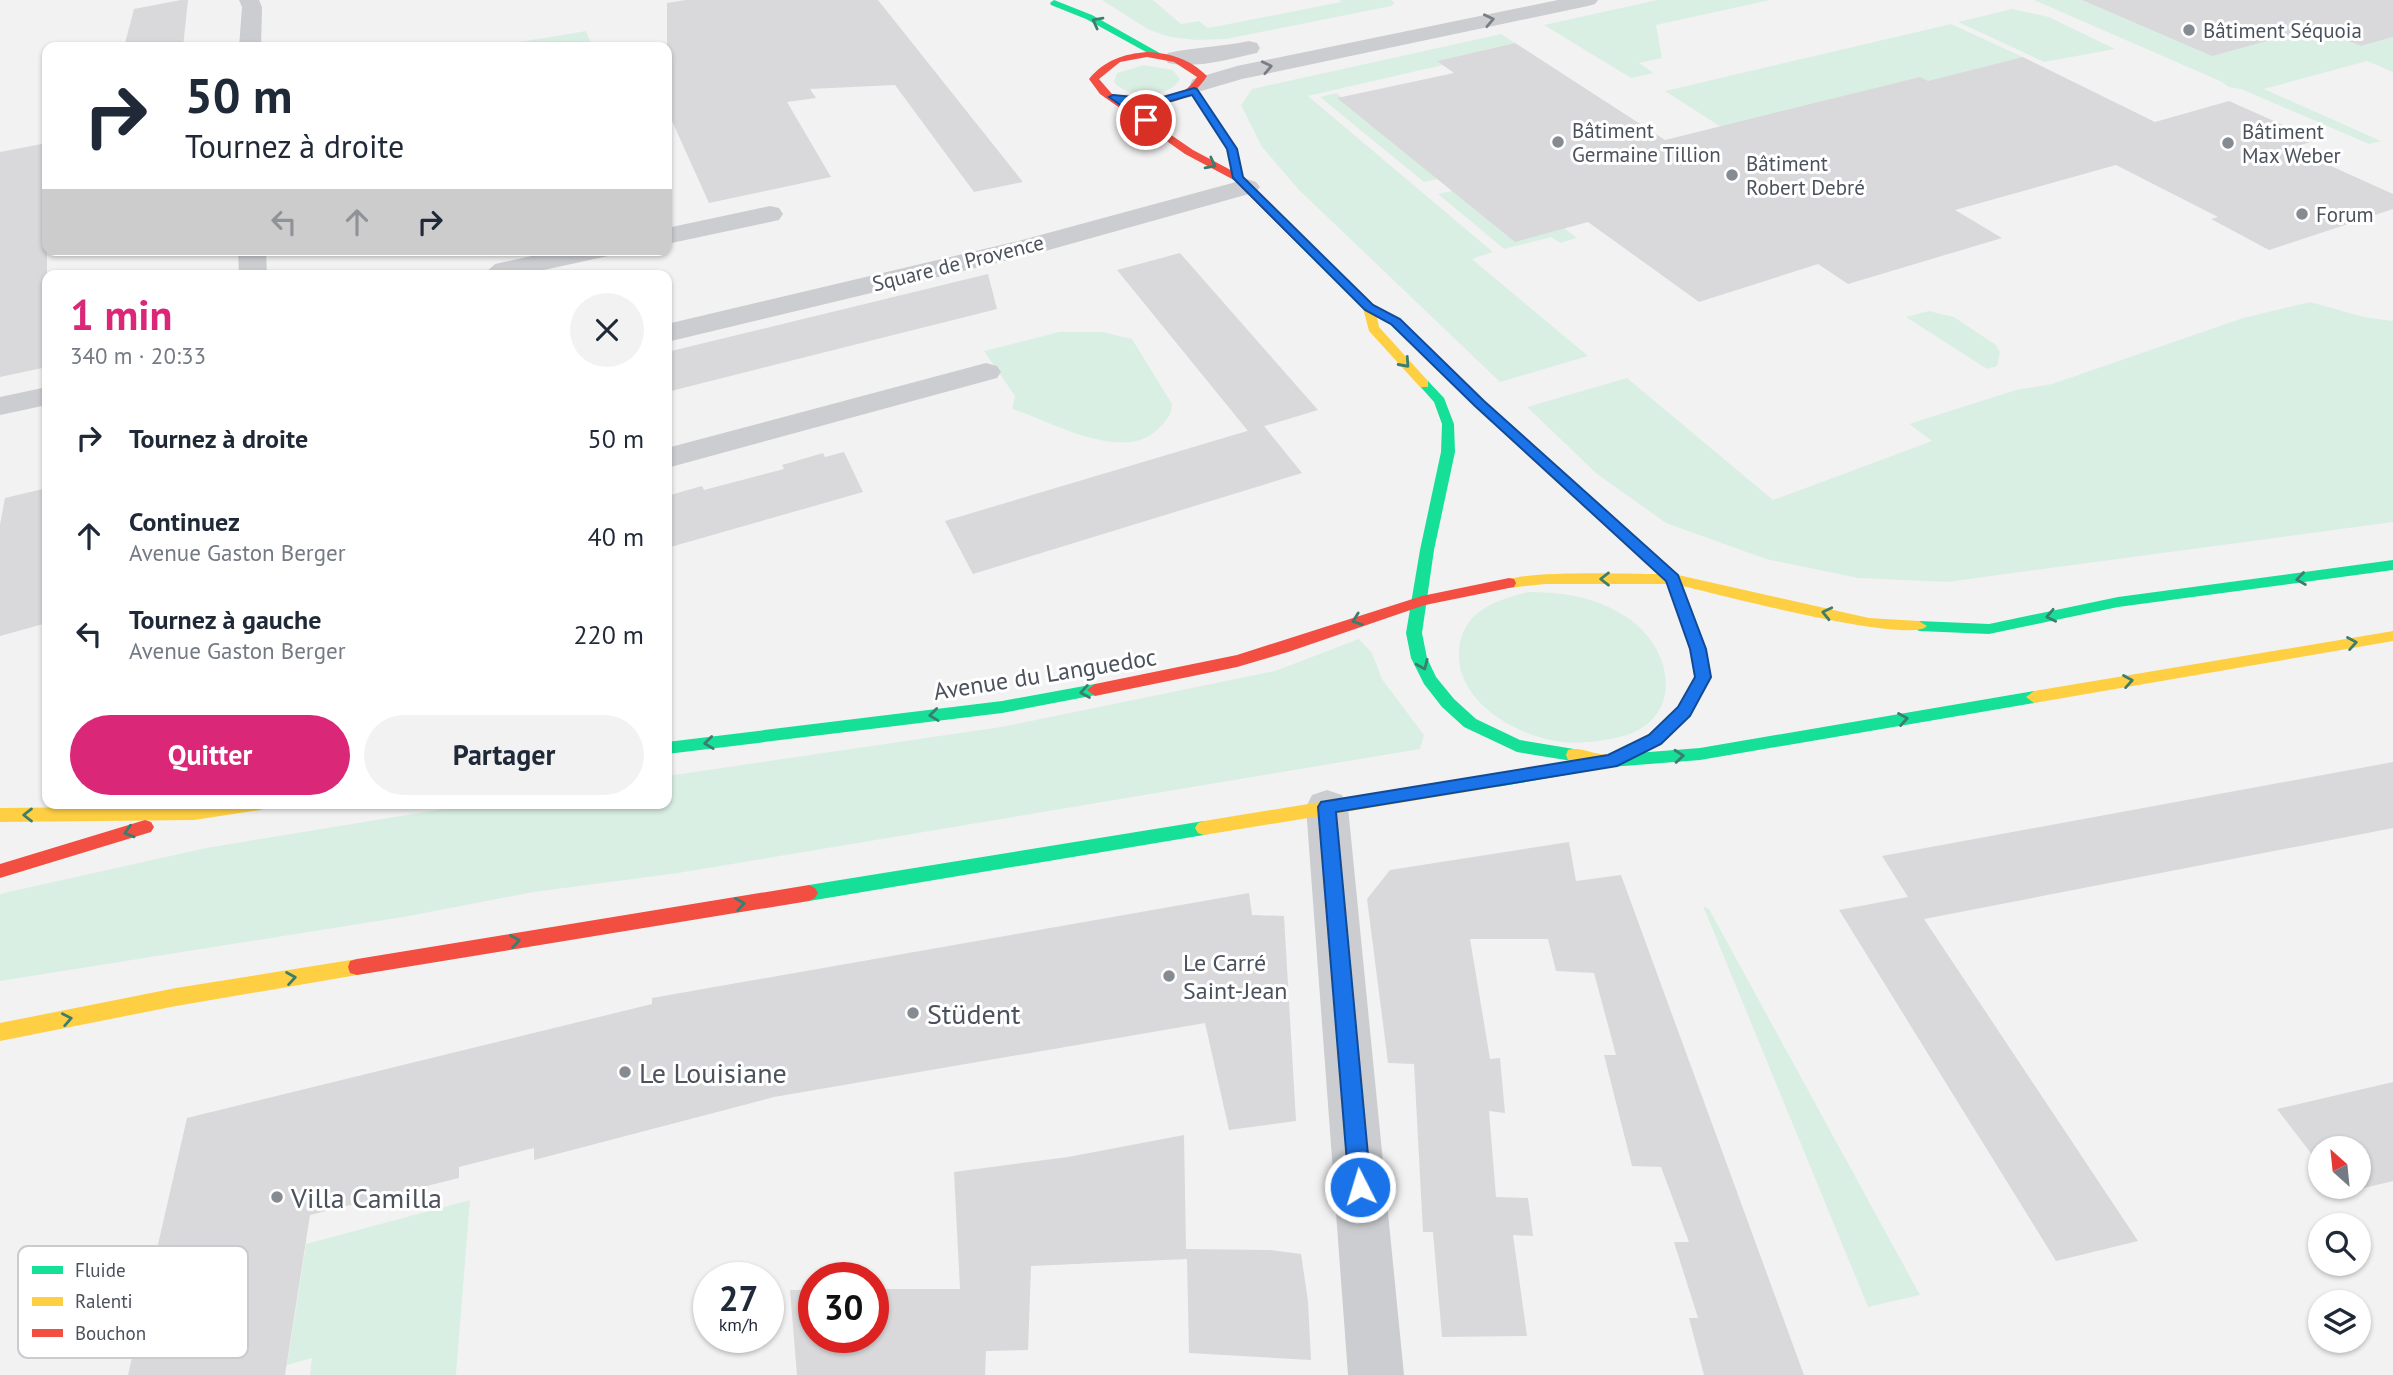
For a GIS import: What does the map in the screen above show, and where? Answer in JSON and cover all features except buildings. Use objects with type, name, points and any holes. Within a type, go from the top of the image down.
[{"type":"main road","points":[[1053,1],[1198,69],[1202,76],[1197,88],[1178,98],[1156,102],[1113,97]]},
{"type":"main road","points":[[1053,1],[1063,22]]},
{"type":"main road","points":[[1092,54],[1097,72]]},
{"type":"main road","points":[[1168,57],[1121,59],[1106,65],[1097,72],[1094,79],[1096,86],[1189,152],[1243,183],[1369,308],[1395,321],[1480,404],[1673,579],[1698,649],[1703,677],[1684,711],[1655,740],[1611,761],[1517,747],[1470,723],[1442,695],[1419,658],[1414,633],[1427,550],[1448,452],[1448,424],[1440,401],[1373,328],[1369,308]]},
{"type":"main road","points":[[1197,88],[1232,149],[1243,183]]},
{"type":"main road","points":[[1421,598],[1476,586],[1545,579],[1673,579],[1869,623],[1989,629],[2118,602],[2393,565]]},
{"type":"main road","name":"Avenue du Languedoc","points":[[672,747],[1002,707],[1187,673],[1282,648],[1421,598]]},
{"type":"main road","points":[[0,1032],[176,997],[1611,761],[1700,754],[2393,636]]},
{"type":"main road","points":[[0,815],[194,813],[220,809]]},
{"type":"main road","points":[[0,871],[194,813]]},
{"type":"street","points":[[249,0],[253,7],[250,42]]},
{"type":"street","points":[[1381,22],[1488,0]]},
{"type":"street","points":[[1197,88],[1237,73],[1588,0]]},
{"type":"street","points":[[1168,57],[1217,55],[1272,44]]},
{"type":"street","name":"Square de Provence","points":[[672,332],[1028,247],[1243,183]]},
{"type":"street","points":[[672,235],[770,214]]},
{"type":"street","points":[[505,270],[570,256]]},
{"type":"street","points":[[672,457],[986,372]]},
{"type":"street","points":[[0,406],[42,397]]},
{"type":"street","points":[[1327,807],[1376,1375]]},
{"type":"green space","points":[[1102,0],[1153,0],[1181,24],[1199,21],[1208,28],[1341,2],[1340,0],[1391,0],[1395,3],[1391,6],[1226,39],[1196,40],[1170,37],[1149,30]]},
{"type":"green space","points":[[1657,0],[1770,0],[1656,25],[1662,58],[1639,63],[1654,73],[1631,78],[1544,25]]},
{"type":"green space","points":[[2034,0],[2243,0],[2361,46],[2393,37],[2393,72],[2367,61],[2264,89],[2381,141],[2369,144],[2241,89],[2229,87]]},
{"type":"green space","points":[[2012,9],[2049,17],[2115,49],[2044,62],[1958,22]]},
{"type":"green space","points":[[1951,24],[2023,57],[1982,79],[1721,127],[1665,91]]},
{"type":"green space","points":[[586,31],[591,42],[520,42]]},
{"type":"green space","points":[[1501,34],[1515,43],[1438,61],[1443,65],[1308,96],[1493,252],[1472,259],[1588,356],[1500,382],[1299,190],[1262,147],[1241,105],[1252,89]]},
{"type":"green space","points":[[1144,65],[1173,70],[1180,79],[1175,86],[1167,90],[1148,94],[1128,92],[1114,82],[1117,73]]},
{"type":"green space","points":[[1337,93],[1438,179],[1424,182],[1320,97]]},
{"type":"green space","points":[[1452,191],[1564,228],[1577,238],[1560,243],[1551,237],[1504,249],[1438,194]]},
{"type":"green space","points":[[2310,302],[2364,317],[2393,321],[2393,522],[1947,582],[1858,578],[1766,559],[1666,523],[1597,474],[1527,407],[1627,378],[1773,500],[1932,441],[1909,424],[2016,390],[2052,384],[2243,318]]},
{"type":"green space","points":[[1929,311],[1954,317],[1996,345],[2000,352],[1997,366],[1987,369],[1906,317]]},
{"type":"green space","points":[[1059,332],[1102,332],[1132,339],[1172,404],[1165,422],[1145,438],[1128,442],[1108,442],[1012,409],[1015,396],[984,351]]},
{"type":"green space","points":[[1528,592],[1564,594],[1587,599],[1609,607],[1639,627],[1653,644],[1662,662],[1666,682],[1663,700],[1654,717],[1638,730],[1615,738],[1571,743],[1529,734],[1497,717],[1483,706],[1463,677],[1459,660],[1463,634],[1467,625],[1485,608]]},
{"type":"green space","points":[[1359,639],[1372,653],[1382,679],[1424,735],[1420,749],[678,873],[534,892],[409,916],[0,981],[0,895],[4,893],[206,848],[443,809],[672,809],[672,775],[1001,727],[1275,671]]},
{"type":"green space","points":[[1703,906],[1709,909],[1920,1295],[1868,1307]]},
{"type":"green space","points":[[470,1200],[456,1375],[310,1375],[312,1358],[287,1365],[306,1244]]},
{"type":"traffic: fast","points":[[1054,3],[1089,17],[1160,56]]},
{"type":"traffic: fast","points":[[1194,91],[1232,149],[1238,178]]},
{"type":"traffic: fast","points":[[1297,237],[1369,308],[1395,322],[1480,404],[1626,536]]},
{"type":"traffic: fast","points":[[1424,384],[1440,401],[1448,424],[1448,452],[1427,550],[1414,633],[1419,658],[1430,680],[1448,703],[1470,723],[1517,746],[1574,755]]},
{"type":"traffic: fast","points":[[1919,626],[1989,629],[2118,602],[2393,565]]},
{"type":"traffic: fast","points":[[672,747],[1002,707],[1095,690]]},
{"type":"traffic: fast","points":[[1497,780],[1611,761],[1700,754],[2034,697]]},
{"type":"traffic: fast","points":[[809,893],[1204,828]]},
{"type":"traffic: slow","points":[[1369,308],[1373,328],[1424,384]]},
{"type":"traffic: slow","points":[[1574,755],[1611,761],[1655,740],[1684,711],[1703,677],[1698,649],[1673,579],[1626,536]]},
{"type":"traffic: slow","points":[[1509,583],[1545,579],[1673,579],[1869,623],[1919,626]]},
{"type":"traffic: slow","points":[[2034,697],[2393,636]]},
{"type":"traffic: slow","points":[[1204,828],[1497,780]]},
{"type":"traffic: slow","points":[[0,815],[194,813],[220,809]]},
{"type":"traffic: slow","points":[[0,1032],[176,997],[357,967]]},
{"type":"traffic: jam","points":[[1113,97],[1151,102],[1176,99],[1195,87],[1202,76],[1191,66],[1162,56],[1132,56],[1104,68],[1094,79],[1103,92],[1189,152],[1238,178],[1297,237]]},
{"type":"traffic: jam","points":[[1095,690],[1237,661],[1422,601],[1479,587],[1509,583]]},
{"type":"traffic: jam","points":[[0,871],[145,827]]},
{"type":"traffic: jam","points":[[357,967],[809,893]]},
{"type":"place","name":"Bâtiment Séquoia","points":[[2189,30]]},
{"type":"place","name":"Bâtiment Germaine Tillion","points":[[1558,142]]},
{"type":"place","name":"Bâtiment Max Weber","points":[[2228,143]]},
{"type":"place","name":"Bâtiment Robert Debré","points":[[1732,175]]},
{"type":"place","name":"Forum","points":[[2302,214]]},
{"type":"place","name":"Le Carré Saint-Jean","points":[[1169,976]]},
{"type":"place","name":"Stüdent","points":[[913,1013]]},
{"type":"place","name":"Le Louisiane","points":[[625,1072]]},
{"type":"place","name":"Villa Camilla","points":[[277,1197]]},
{"type":"route","points":[[1146,120],[1113,97],[1133,102],[1156,102],[1178,98],[1194,91],[1232,149],[1238,178],[1369,308],[1395,321],[1480,404],[1673,579],[1698,649],[1703,677],[1684,711],[1655,740],[1611,761],[1327,807],[1360,1187]]}]
